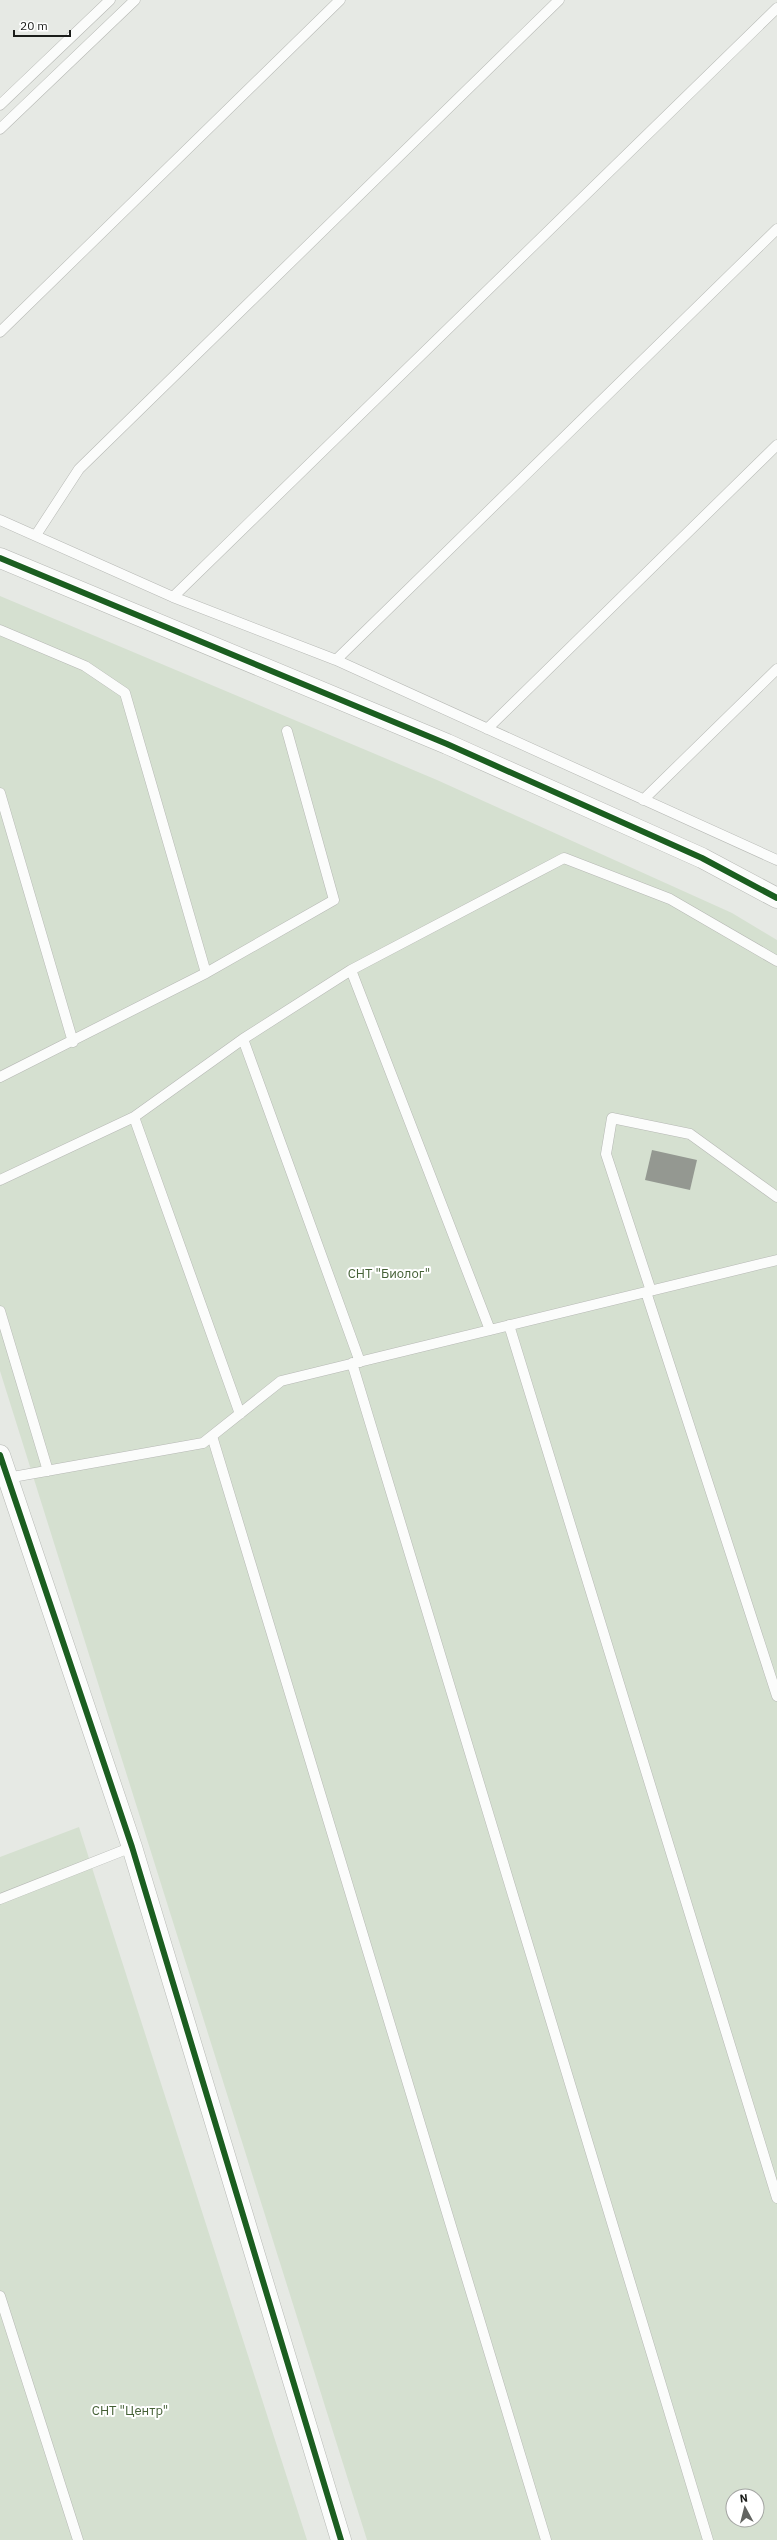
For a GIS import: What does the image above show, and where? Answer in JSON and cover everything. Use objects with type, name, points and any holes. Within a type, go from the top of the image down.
[{"type":"street","points":[[0,558],[447,744],[702,858],[777,898]]},
{"type":"street","points":[[0,1455],[132,1847],[342,2540]]},
{"type":"lane","points":[[0,105],[110,0]]},
{"type":"lane","points":[[0,129],[135,0]]},
{"type":"lane","points":[[0,332],[340,0]]},
{"type":"lane","points":[[36,535],[79,469],[559,0]]},
{"type":"lane","points":[[173,597],[777,8]]},
{"type":"lane","points":[[336,660],[777,229]]},
{"type":"lane","points":[[487,729],[777,445]]},
{"type":"lane","points":[[0,520],[173,597],[336,660],[777,860]]},
{"type":"lane","points":[[0,630],[85,666],[125,693],[206,973]]},
{"type":"lane","points":[[643,800],[777,668]]},
{"type":"lane","points":[[0,1078],[206,973],[334,900],[287,731]]},
{"type":"lane","points":[[0,793],[73,1042]]},
{"type":"lane","points":[[0,1180],[134,1118],[243,1039],[351,970],[564,858],[670,899],[777,961]]},
{"type":"lane","points":[[351,970],[490,1330]]},
{"type":"lane","points":[[243,1039],[356,1362],[708,2540]]},
{"type":"lane","points":[[134,1118],[240,1414]]},
{"type":"lane","points":[[777,1197],[690,1134],[612,1118],[606,1154],[777,1696]]},
{"type":"lane","points":[[8,1478],[203,1443],[281,1381],[777,1260]]},
{"type":"lane","points":[[0,1311],[48,1471]]},
{"type":"lane","points":[[509,1325],[777,2198]]},
{"type":"lane","points":[[212,1436],[546,2540]]},
{"type":"lane","points":[[0,1899],[132,1847]]},
{"type":"lane","points":[[0,2296],[78,2540]]},
{"type":"green space","name":"СНТ \"Биолог\"","points":[[0,596],[437,780],[732,913],[777,940],[777,2540],[367,2540],[0,1371]]},
{"type":"green space","name":"СНТ \"Центр\"","points":[[79,1827],[307,2540],[0,2540],[0,1857]]},
{"type":"building","points":[[652,1150],[697,1160],[690,1190],[645,1180]]},
{"type":"cycle path","points":[[0,558],[447,744],[702,858],[777,898]]},
{"type":"cycle path","points":[[0,1455],[132,1847],[341,2540]]}]
